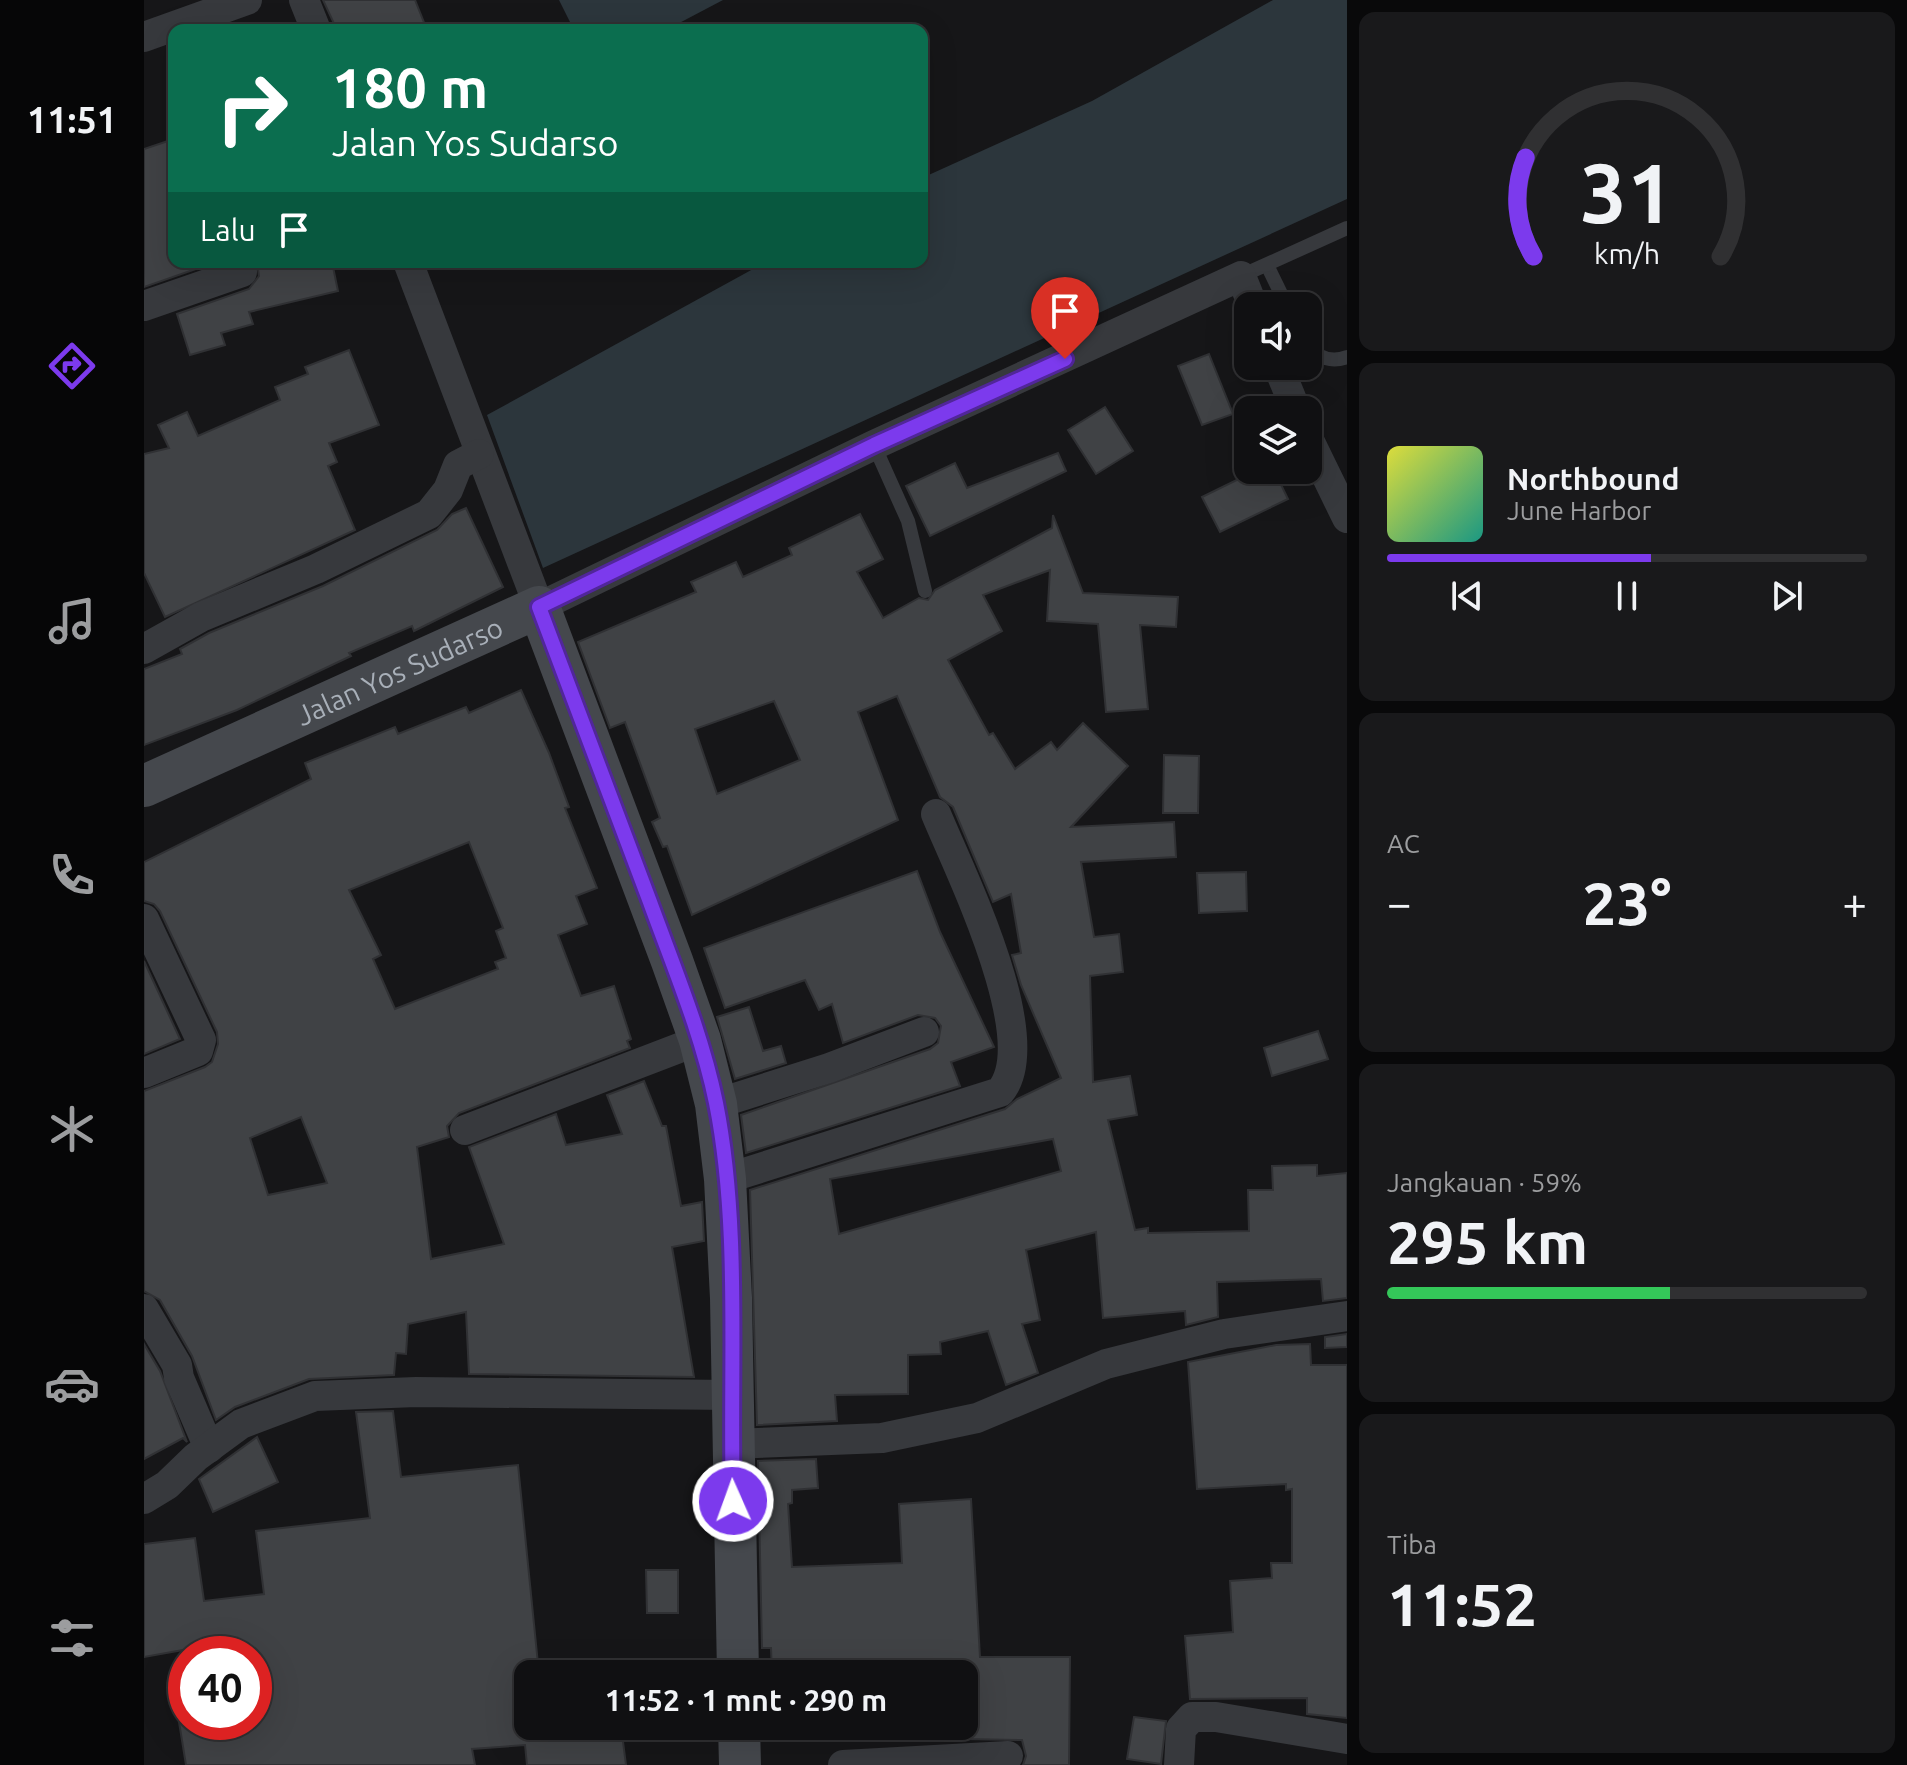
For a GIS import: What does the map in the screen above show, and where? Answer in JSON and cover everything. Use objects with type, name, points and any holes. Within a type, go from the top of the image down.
[{"type":"street","points":[[180,24],[247,0]]},
{"type":"street","points":[[304,0],[314,24]]},
{"type":"street","points":[[144,37],[168,28]]},
{"type":"street","points":[[410,268],[700,1040],[716,1104],[725,1179],[738,1660]]},
{"type":"street","points":[[1253,292],[1254,270]]},
{"type":"street","name":"Jalan Yos Sudarso","points":[[144,786],[539,607],[874,445],[1254,270]]},
{"type":"street","points":[[144,306],[242,272]]},
{"type":"street","points":[[144,649],[201,617],[316,569],[429,514],[448,490],[458,465],[479,454]]},
{"type":"street","points":[[1322,467],[1347,518]]},
{"type":"street","points":[[725,1179],[1000,1092],[1008,1082],[1015,1050],[1007,997],[936,814]]},
{"type":"street","points":[[144,919],[201,1040],[198,1051],[186,1058],[144,1073]]},
{"type":"street","points":[[716,1104],[829,1068],[924,1032]]},
{"type":"street","points":[[465,1130],[700,1040]]},
{"type":"street","points":[[144,1309],[177,1365],[179,1378],[209,1448]]},
{"type":"street","points":[[731,1444],[896,1435],[977,1418],[1106,1364],[1224,1334],[1347,1316]]},
{"type":"street","points":[[144,1499],[167,1485],[241,1424],[292,1402],[336,1393],[733,1395]]},
{"type":"street","points":[[1179,1765],[1181,1729],[1192,1717],[1216,1717],[1347,1739]]},
{"type":"street","points":[[739,1740],[740,1765]]},
{"type":"street","points":[[843,1765],[1008,1756]]},
{"type":"lane","name":"Jalan Yos Sudarso","points":[[1254,270],[1347,228]]},
{"type":"lane","points":[[1254,270],[1274,292]]},
{"type":"lane","points":[[1322,355],[1336,361],[1347,357]]},
{"type":"lane","points":[[874,445],[908,521],[925,591]]},
{"type":"shaded area","points":[[559,0],[723,0],[677,24],[571,24]]},
{"type":"shaded area","points":[[1273,0],[1347,0],[1347,199],[543,568],[487,415],[755,268],[928,268],[928,175],[1092,101]]},
{"type":"building","points":[[323,0],[415,0],[425,24],[334,24]]},
{"type":"building","points":[[168,141],[168,268],[199,268],[144,287],[144,149]]},
{"type":"building","points":[[258,268],[333,268],[338,291],[249,312],[253,324],[221,333],[225,345],[190,355],[177,314],[249,289],[259,276]]},
{"type":"building","points":[[349,350],[379,425],[329,443],[337,462],[328,466],[355,530],[165,617],[144,573],[144,454],[169,448],[158,425],[187,412],[198,436],[280,400],[275,387],[308,374],[305,367]]},
{"type":"building","points":[[1209,354],[1233,414],[1202,425],[1178,366]]},
{"type":"building","points":[[1105,407],[1133,451],[1096,474],[1068,430]]},
{"type":"building","points":[[1058,453],[1066,471],[930,536],[906,486],[955,463],[967,488]]},
{"type":"building","points":[[1234,481],[1234,484],[1281,484],[1288,499],[1220,532],[1202,497]]},
{"type":"building","points":[[466,508],[503,587],[414,631],[412,626],[349,653],[351,656],[237,710],[144,745],[144,669],[182,654],[180,649],[209,633],[323,586],[437,530],[452,514]]},
{"type":"building","points":[[860,514],[883,559],[857,572],[883,618],[919,598],[928,600],[935,590],[1052,528],[1053,515],[1083,593],[1178,597],[1176,627],[1140,625],[1148,709],[1106,712],[1098,624],[1047,621],[1050,570],[983,595],[1002,631],[948,660],[989,735],[993,733],[1015,769],[1051,742],[1057,750],[1083,723],[1128,766],[1071,827],[1174,822],[1176,857],[1081,862],[1094,937],[1119,934],[1123,972],[1090,976],[1093,1082],[1130,1076],[1137,1115],[1108,1120],[1135,1230],[1148,1228],[1148,1233],[1249,1231],[1248,1190],[1273,1190],[1272,1166],[1317,1165],[1317,1176],[1347,1173],[1347,1298],[1323,1301],[1321,1279],[1217,1282],[1218,1317],[1186,1325],[1185,1311],[1103,1318],[1096,1232],[1026,1250],[1040,1320],[1022,1324],[1038,1373],[1006,1385],[988,1331],[940,1342],[941,1354],[908,1355],[908,1394],[835,1395],[837,1421],[757,1425],[750,1190],[1005,1109],[1017,1099],[1061,1078],[1021,985],[1012,955],[1021,953],[1011,894],[993,902],[953,807],[940,797],[897,696],[858,712],[898,820],[692,915],[667,846],[663,847],[652,822],[660,818],[625,722],[610,728],[578,642],[696,592],[691,582],[736,562],[743,577],[792,555],[789,548]],"holes":[[[774,701],[800,760],[717,794],[695,729]],[[1053,1139],[1061,1171],[839,1234],[830,1179]]]},
{"type":"building","points":[[521,690],[549,753],[569,807],[565,808],[597,888],[576,896],[587,924],[558,935],[581,996],[614,986],[631,1039],[627,1041],[630,1048],[459,1113],[447,1126],[449,1137],[417,1147],[431,1259],[504,1244],[469,1147],[556,1114],[566,1145],[622,1134],[607,1095],[644,1081],[662,1126],[666,1126],[681,1206],[702,1202],[704,1241],[672,1247],[694,1377],[469,1374],[466,1312],[408,1324],[406,1354],[396,1353],[394,1375],[309,1379],[235,1407],[216,1420],[192,1356],[160,1300],[144,1291],[144,1091],[205,1067],[212,1062],[218,1044],[217,1032],[160,911],[154,904],[144,901],[144,862],[311,779],[305,763],[395,727],[398,734],[466,707],[469,713]],"holes":[[[469,842],[503,928],[496,931],[506,958],[495,962],[498,969],[395,1009],[373,959],[381,955],[349,890]],[[301,1117],[327,1183],[268,1195],[250,1138]]]},
{"type":"building","points":[[1164,755],[1199,756],[1198,813],[1163,813]]},
{"type":"building","points":[[917,871],[940,932],[994,1047],[951,1062],[960,1086],[746,1153],[741,1115],[930,1049],[938,1043],[941,1026],[935,1018],[918,1015],[843,1043],[832,1004],[819,1010],[805,980],[725,1008],[704,948]]},
{"type":"building","points":[[1246,872],[1247,911],[1199,913],[1197,873]]},
{"type":"building","points":[[144,961],[180,1039],[144,1054]]},
{"type":"building","points":[[749,1007],[763,1051],[781,1046],[786,1063],[735,1079],[717,1017]]},
{"type":"building","points":[[1318,1031],[1328,1059],[1272,1076],[1264,1048]]},
{"type":"building","points":[[1347,1334],[1347,1347],[1325,1348],[1325,1337]]},
{"type":"building","points":[[144,1344],[160,1371],[187,1442],[183,1438],[144,1459]]},
{"type":"building","points":[[1310,1344],[1311,1365],[1347,1365],[1347,1718],[1307,1714],[1307,1698],[1190,1699],[1185,1636],[1233,1632],[1230,1581],[1272,1578],[1271,1563],[1292,1563],[1292,1489],[1286,1490],[1286,1484],[1197,1489],[1188,1362],[1276,1345]]},
{"type":"building","points":[[393,1411],[401,1477],[518,1465],[538,1660],[514,1660],[514,1740],[623,1740],[626,1765],[527,1765],[525,1745],[472,1749],[475,1765],[186,1765],[182,1740],[272,1740],[272,1636],[168,1636],[168,1653],[144,1657],[144,1544],[195,1538],[204,1601],[264,1594],[256,1531],[370,1518],[356,1412]]},
{"type":"building","points":[[257,1437],[278,1482],[213,1512],[199,1479]]},
{"type":"building","points":[[816,1459],[818,1488],[792,1490],[792,1503],[788,1504],[792,1567],[902,1563],[899,1504],[971,1499],[980,1657],[1070,1657],[1069,1765],[1023,1765],[1026,1756],[1022,1740],[978,1739],[978,1660],[771,1660],[771,1648],[762,1648],[758,1461]]},
{"type":"building","points":[[646,1570],[678,1570],[678,1613],[647,1613]]},
{"type":"building","points":[[1134,1717],[1166,1721],[1161,1764],[1127,1759]]},
{"type":"route","points":[[733,1501],[731,1298],[725,1179],[716,1104],[700,1040],[672,961],[539,607],[874,445],[1065,359]]}]
